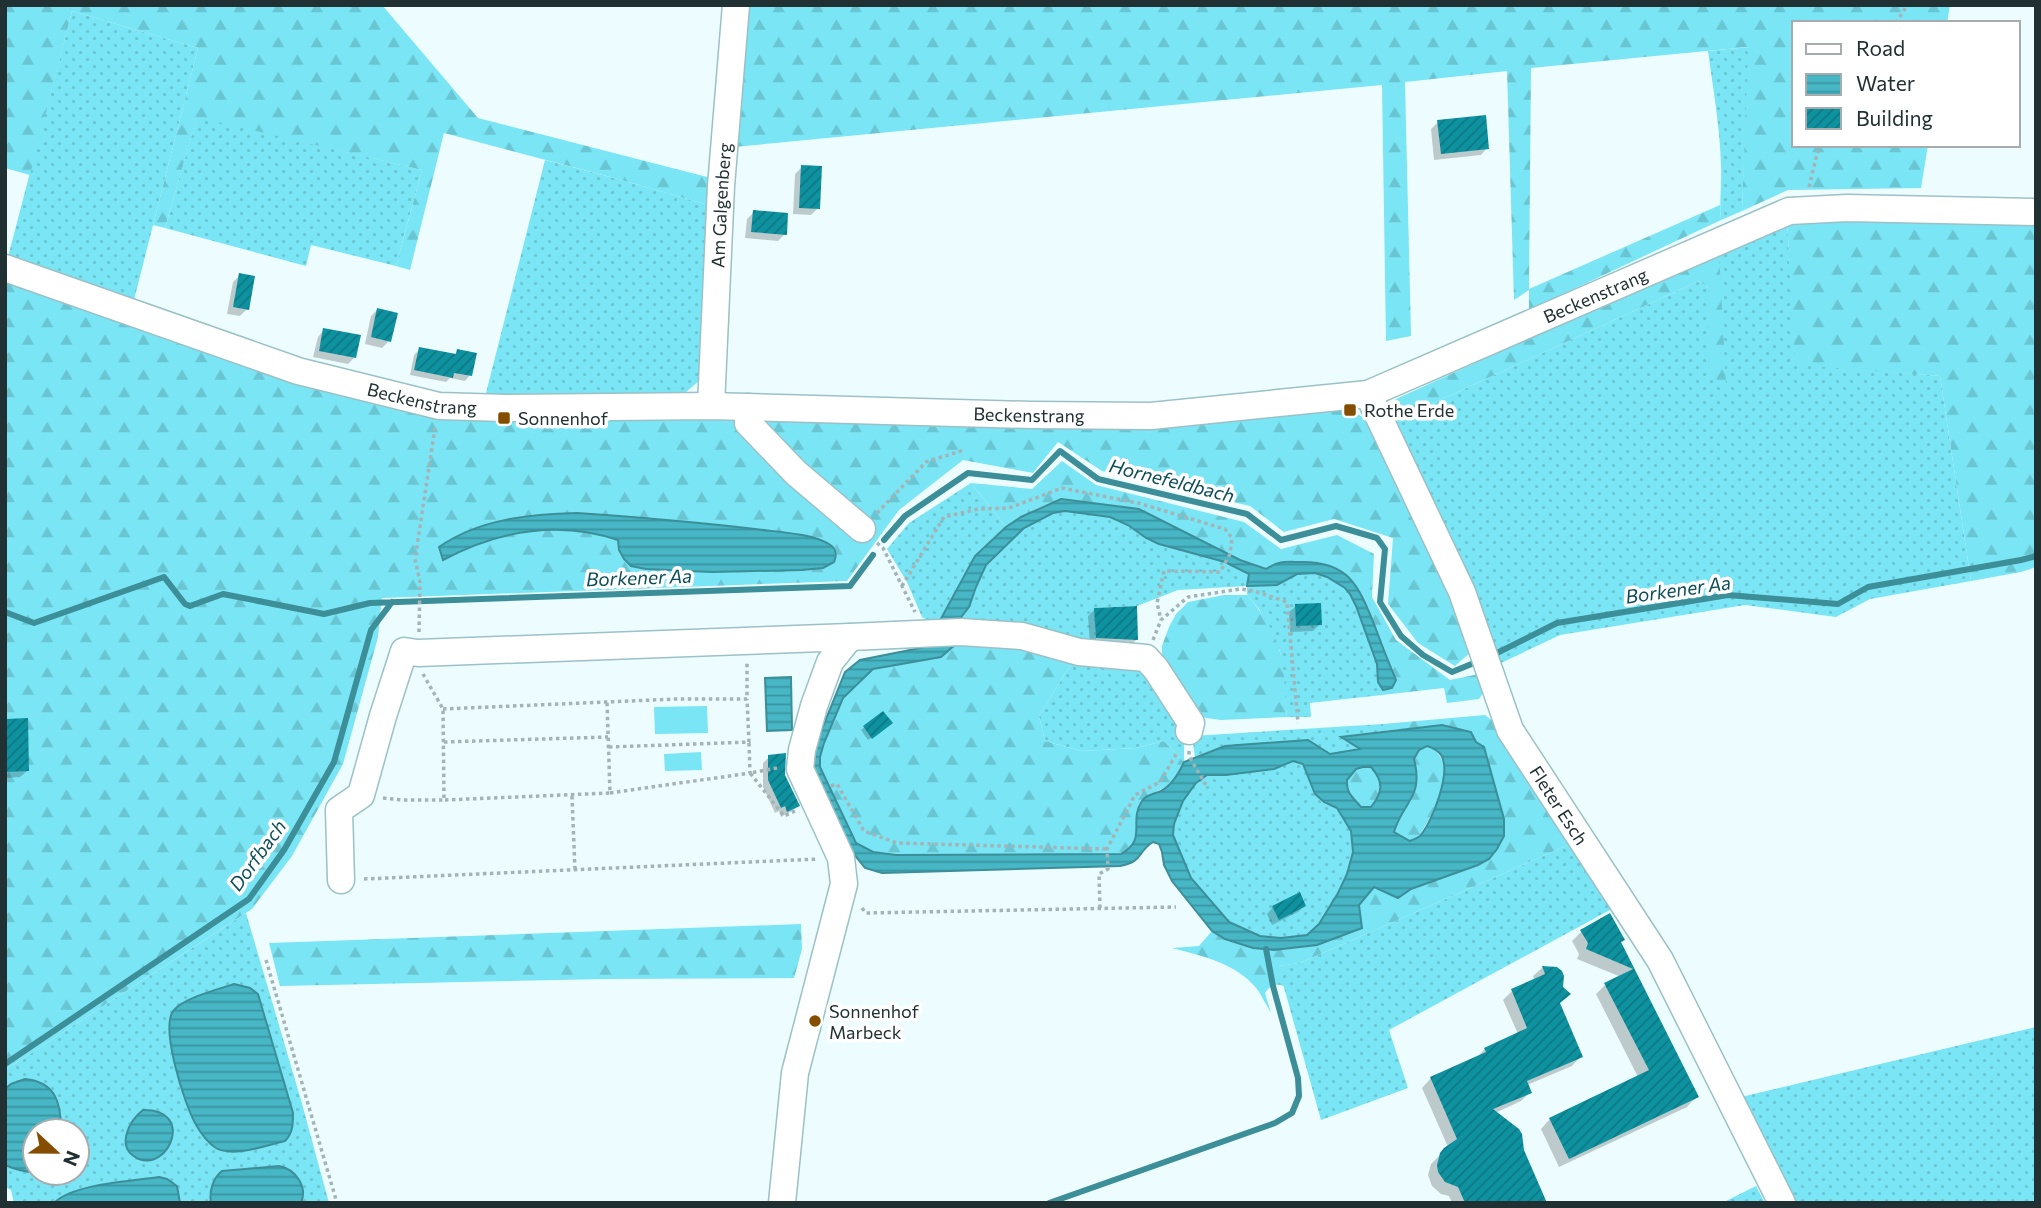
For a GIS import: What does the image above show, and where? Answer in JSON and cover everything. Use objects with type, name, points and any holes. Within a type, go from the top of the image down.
[{"type":"street","name":"Am Galgenberg","points":[[711,405],[721,186],[736,5]]},
{"type":"street","name":"Beckenstrang","points":[[5,268],[298,371],[439,405],[506,408],[711,405],[1151,416],[1368,394],[1789,211],[1847,208],[2036,212]]},
{"type":"street","name":"Fleter Esch","points":[[1368,394],[1462,592],[1510,730],[1660,960],[1782,1203]]},
{"type":"street","points":[[748,407],[748,423],[796,473],[862,529]]},
{"type":"street","points":[[341,880],[339,810],[361,795],[404,651],[418,653],[961,632],[1022,636],[1079,652],[1146,658],[1191,723],[1189,744]]},
{"type":"street","points":[[782,1203],[795,1073],[844,884],[841,858],[824,794],[800,769],[802,750],[830,662],[850,637]]},
{"type":"path","points":[[1901,5],[1904,11]]},
{"type":"path","points":[[1897,21],[1908,5]]},
{"type":"path","points":[[1804,210],[1820,147]]},
{"type":"path","points":[[420,603],[415,559],[439,405]]},
{"type":"path","points":[[930,633],[883,548],[862,529],[926,462],[964,450]]},
{"type":"path","points":[[902,586],[944,517],[978,509],[1009,508],[1062,488],[1138,503],[1225,529],[1232,538],[1230,554],[1220,572],[1164,571],[1157,603],[1161,620]]},
{"type":"path","points":[[1146,658],[1161,620],[1188,597],[1240,589],[1287,602],[1298,723]]},
{"type":"path","points":[[418,653],[424,678],[443,709],[444,800]]},
{"type":"path","points":[[747,662],[750,773],[784,816],[837,784],[864,831],[897,843],[1108,849]]},
{"type":"path","points":[[443,709],[747,699]]},
{"type":"path","points":[[607,702],[610,793]]},
{"type":"path","points":[[444,742],[608,737]]},
{"type":"path","points":[[609,747],[749,741]]},
{"type":"path","points":[[1100,908],[1099,874],[1108,869],[1108,849],[1135,795],[1160,782],[1189,744],[1208,787]]},
{"type":"path","points":[[361,795],[402,800],[572,796],[750,773]]},
{"type":"path","points":[[572,796],[575,871]]},
{"type":"path","points":[[341,880],[841,858]]},
{"type":"path","points":[[844,884],[866,913],[1176,907]]},
{"type":"path","points":[[267,960],[337,1203]]},
{"type":"green space","points":[[5,5],[382,5],[478,118],[715,179],[712,206],[444,133],[410,270],[396,266],[422,170],[197,117],[165,228],[153,225],[198,48],[72,11],[30,175],[5,168]]},
{"type":"green space","points":[[743,5],[1950,5],[1947,21],[1792,21],[1792,147],[1928,147],[1921,188],[1788,190],[1742,211],[1748,47],[1531,68],[1529,289],[1720,205],[1721,220],[1529,310],[1529,290],[1514,300],[1507,71],[1405,82],[1411,336],[1386,341],[1382,85],[734,147]]},
{"type":"green space","points":[[72,11],[198,48],[134,300],[8,257]]},
{"type":"green space","points":[[1749,47],[1742,211],[1721,220],[1719,137],[1708,51]]},
{"type":"green space","points":[[197,116],[422,170],[396,266],[311,245],[306,266],[165,228]]},
{"type":"green space","points":[[545,160],[712,206],[700,380],[679,398],[484,401]]},
{"type":"green space","points":[[1787,220],[1796,364],[1940,376],[1971,581],[1870,599],[1836,617],[1745,605],[1560,635],[1501,663],[1472,582],[1390,423],[1699,281],[1708,288],[1708,375],[1719,252]]},
{"type":"green space","points":[[1787,220],[2036,222],[2036,567],[1971,581],[1940,376],[1795,365]]},
{"type":"green space","points":[[1719,252],[1726,384],[1708,375],[1708,288],[1699,281],[1390,423],[1385,417],[1396,399]]},
{"type":"green space","points":[[5,279],[449,415],[1342,405],[1366,419],[1455,590],[1473,650],[1455,666],[1418,643],[1388,604],[1393,538],[1334,519],[1284,532],[1250,506],[1102,471],[1058,442],[1033,473],[963,460],[899,510],[847,581],[382,598],[378,637],[343,764],[292,856],[252,909],[5,1070]],"holes":[[[577,513],[729,526],[819,540],[802,570],[712,572],[631,566],[619,550],[619,540],[574,531],[552,530],[508,536],[486,542],[444,560],[439,547],[487,524],[523,517]]]},
{"type":"green space","points":[[1062,461],[1096,485],[1244,522],[1281,549],[1337,535],[1374,554],[1372,597],[1396,640],[1450,680],[1479,674],[1483,693],[1479,699],[1447,703],[1444,688],[1382,695],[1383,690],[1392,688],[1345,573],[1266,569],[1240,560],[1139,509],[1061,499],[1036,509],[1006,527],[971,483],[1032,489]]},
{"type":"green space","points":[[971,483],[1006,527],[975,556],[937,626],[922,617],[907,582],[887,549],[909,523]]},
{"type":"green space","points":[[1065,511],[1110,517],[1159,544],[1225,562],[1249,574],[1247,586],[1178,590],[1137,606],[1095,608],[1096,641],[958,626],[969,607],[986,564],[1024,528],[1053,513]]},
{"type":"green space","points":[[1315,573],[1345,588],[1356,606],[1377,664],[1382,695],[1310,703],[1311,717],[1287,717],[1280,651],[1259,609],[1247,595],[1247,586],[1277,585],[1297,574]]},
{"type":"green space","points":[[1224,595],[1247,595],[1271,629],[1282,659],[1287,717],[1221,720],[1206,718],[1194,711],[1162,662],[1162,646],[1176,614],[1188,602]]},
{"type":"green space","points":[[957,639],[1076,656],[1039,716],[1045,741],[1081,751],[1136,748],[1164,741],[1184,762],[1179,774],[1166,787],[1148,795],[1137,816],[1136,838],[1131,848],[1121,854],[896,855],[873,852],[856,843],[820,767],[824,743],[843,698],[873,669],[941,657]]},
{"type":"green space","points":[[1076,656],[1144,669],[1157,682],[1184,739],[1184,762],[1164,741],[1136,748],[1081,751],[1045,741],[1039,716]]},
{"type":"green space","points":[[707,706],[708,733],[655,734],[654,707]]},
{"type":"green space","points":[[1485,715],[1494,722],[1570,844],[1300,963],[1279,966],[1284,986],[1273,985],[1265,993],[1271,1013],[1257,989],[1239,973],[1218,962],[1172,948],[1199,946],[1212,931],[1225,939],[1317,945],[1374,887],[1398,897],[1411,889],[1478,865],[1504,819],[1484,747],[1476,742],[1471,732],[1442,725],[1383,731],[1383,724]]},
{"type":"green space","points":[[1383,724],[1383,731],[1342,737],[1361,750],[1330,754],[1225,746],[1195,757],[1192,736]]},
{"type":"green space","points":[[1427,746],[1438,753],[1443,763],[1442,789],[1418,838],[1410,841],[1394,833],[1414,791],[1414,759],[1419,750]]},
{"type":"green space","points":[[701,752],[702,770],[665,771],[664,754]]},
{"type":"green space","points":[[1293,761],[1303,764],[1315,794],[1337,808],[1351,831],[1353,852],[1338,893],[1319,924],[1307,935],[1281,938],[1260,936],[1229,922],[1191,878],[1173,835],[1174,825],[1183,801],[1196,783],[1208,775],[1274,769]]},
{"type":"green space","points":[[1371,767],[1380,782],[1380,792],[1371,807],[1361,807],[1348,789],[1347,780],[1356,769]]},
{"type":"green space","points":[[1570,844],[1619,905],[1389,1030],[1408,1088],[1321,1120],[1278,966],[1300,963]]},
{"type":"green space","points":[[246,913],[329,1203],[14,1203],[11,1190],[5,1187],[5,1070]]},
{"type":"green space","points":[[801,924],[802,949],[794,978],[280,986],[269,943]]},
{"type":"green space","points":[[2036,1027],[2036,1203],[1794,1203],[1741,1097]]},
{"type":"green space","points":[[1756,1186],[1765,1203],[1722,1203]]},
{"type":"water","points":[[1061,499],[1139,509],[1240,560],[1266,569],[1279,563],[1302,562],[1331,566],[1341,571],[1350,578],[1363,598],[1396,680],[1392,688],[1383,690],[1378,682],[1377,664],[1350,594],[1327,577],[1315,573],[1297,574],[1277,585],[1247,586],[1249,574],[1225,562],[1159,544],[1110,517],[1065,511],[1053,513],[1024,528],[986,565],[958,626],[937,626],[975,556],[1021,517]]},
{"type":"water","points":[[577,513],[803,535],[832,546],[836,557],[834,562],[823,568],[802,570],[712,572],[646,569],[631,566],[624,559],[618,540],[596,534],[551,530],[485,542],[443,560],[439,547],[488,524],[523,517]]},
{"type":"water","points":[[956,644],[941,657],[873,669],[843,698],[820,757],[820,767],[856,843],[873,852],[896,855],[1121,854],[1134,842],[1138,809],[1142,801],[1169,785],[1184,762],[1225,746],[1308,740],[1330,754],[1360,749],[1341,737],[1442,725],[1471,732],[1476,742],[1484,747],[1504,819],[1504,836],[1489,859],[1411,889],[1398,898],[1374,887],[1359,905],[1362,928],[1317,945],[1274,950],[1253,948],[1225,939],[1212,931],[1172,881],[1164,865],[1159,844],[1153,842],[1133,862],[1120,866],[882,873],[865,868],[848,847],[814,770],[815,746],[845,672],[860,660],[930,646]],"holes":[[[1427,746],[1438,752],[1444,763],[1444,773],[1430,820],[1420,836],[1410,841],[1394,832],[1414,791],[1414,759],[1419,750]],[[1293,761],[1303,764],[1315,794],[1337,808],[1351,831],[1353,852],[1347,874],[1319,924],[1307,935],[1281,938],[1260,936],[1229,922],[1191,878],[1173,835],[1174,824],[1183,801],[1196,783],[1207,775],[1274,769]],[[1371,767],[1380,782],[1380,792],[1371,807],[1361,807],[1348,789],[1347,780],[1356,769]]]},
{"type":"water","points":[[791,677],[792,730],[767,731],[765,678]]},
{"type":"water","points":[[234,984],[250,988],[258,994],[293,1113],[293,1125],[285,1141],[231,1152],[213,1146],[195,1123],[175,1066],[170,1019],[174,1010],[185,1002]]},
{"type":"water","points":[[25,1079],[44,1084],[55,1096],[60,1111],[60,1117],[21,1117],[21,1170],[5,1165],[5,1089]]},
{"type":"water","points":[[143,1110],[159,1112],[169,1119],[172,1128],[172,1139],[167,1149],[150,1160],[139,1159],[132,1154],[127,1149],[126,1142],[129,1128]]},
{"type":"water","points":[[279,1166],[299,1179],[303,1190],[301,1203],[211,1203],[212,1185],[222,1171]]},
{"type":"water","points":[[159,1177],[167,1179],[177,1186],[180,1203],[54,1203],[74,1191]]},
{"type":"building","points":[[1486,115],[1489,149],[1441,154],[1437,120]]},
{"type":"building","points":[[801,165],[822,166],[820,209],[799,208]]},
{"type":"building","points":[[753,210],[788,213],[787,235],[751,232]]},
{"type":"building","points":[[239,273],[255,276],[249,310],[233,307]]},
{"type":"building","points":[[377,308],[398,313],[391,342],[371,337]]},
{"type":"building","points":[[323,328],[361,335],[356,358],[319,351]]},
{"type":"building","points":[[419,347],[456,354],[457,349],[477,353],[472,376],[454,373],[453,378],[414,370]]},
{"type":"building","points":[[1321,603],[1322,625],[1296,626],[1295,604]]},
{"type":"building","points":[[1137,606],[1138,640],[1096,638],[1094,608]]},
{"type":"building","points":[[883,711],[893,723],[872,739],[863,726]]},
{"type":"building","points":[[28,718],[29,771],[5,772],[6,719]]},
{"type":"building","points":[[786,753],[785,775],[800,806],[787,812],[785,806],[781,808],[768,780],[768,755]]},
{"type":"building","points":[[1300,892],[1306,906],[1279,920],[1272,906]]},
{"type":"building","points":[[1610,913],[1625,940],[1621,942],[1699,1097],[1569,1159],[1549,1118],[1649,1070],[1604,983],[1633,969],[1586,949],[1588,943],[1580,930]]},
{"type":"building","points":[[1542,966],[1557,967],[1562,971],[1563,987],[1571,994],[1560,1003],[1583,1057],[1527,1081],[1532,1093],[1493,1109],[1522,1134],[1524,1150],[1547,1203],[1465,1203],[1458,1187],[1445,1182],[1438,1172],[1440,1153],[1457,1139],[1430,1077],[1486,1052],[1484,1048],[1527,1028],[1511,989],[1545,974]]},
{"type":"waterway","name":"Hornefeldbach","points":[[884,540],[905,516],[968,473],[1032,480],[1060,451],[1098,479],[1247,514],[1281,540],[1336,526],[1377,538],[1385,549],[1380,602],[1401,636],[1423,655],[1452,672],[1474,663]]},
{"type":"waterway","name":"Borkener Aa","points":[[5,612],[34,623],[164,577],[185,604],[190,606],[223,594],[324,614],[370,603],[850,586],[873,555]]},
{"type":"waterway","name":"Borkener Aa","points":[[1493,655],[1557,623],[1728,595],[1838,604],[1868,587],[2036,556]]},
{"type":"waterway","name":"Dorfbach","points":[[5,1064],[249,899],[284,850],[334,762],[371,630],[392,602]]},
{"type":"waterway","points":[[1049,1203],[1275,1123],[1292,1113],[1299,1096],[1298,1078],[1273,986],[1266,949]]},
{"type":"place","name":"Rothe Erde","points":[[1350,410]]},
{"type":"place","name":"Sonnenhof","points":[[504,418]]},
{"type":"place","name":"Sonnenhof Marbeck","points":[[815,1021]]}]
